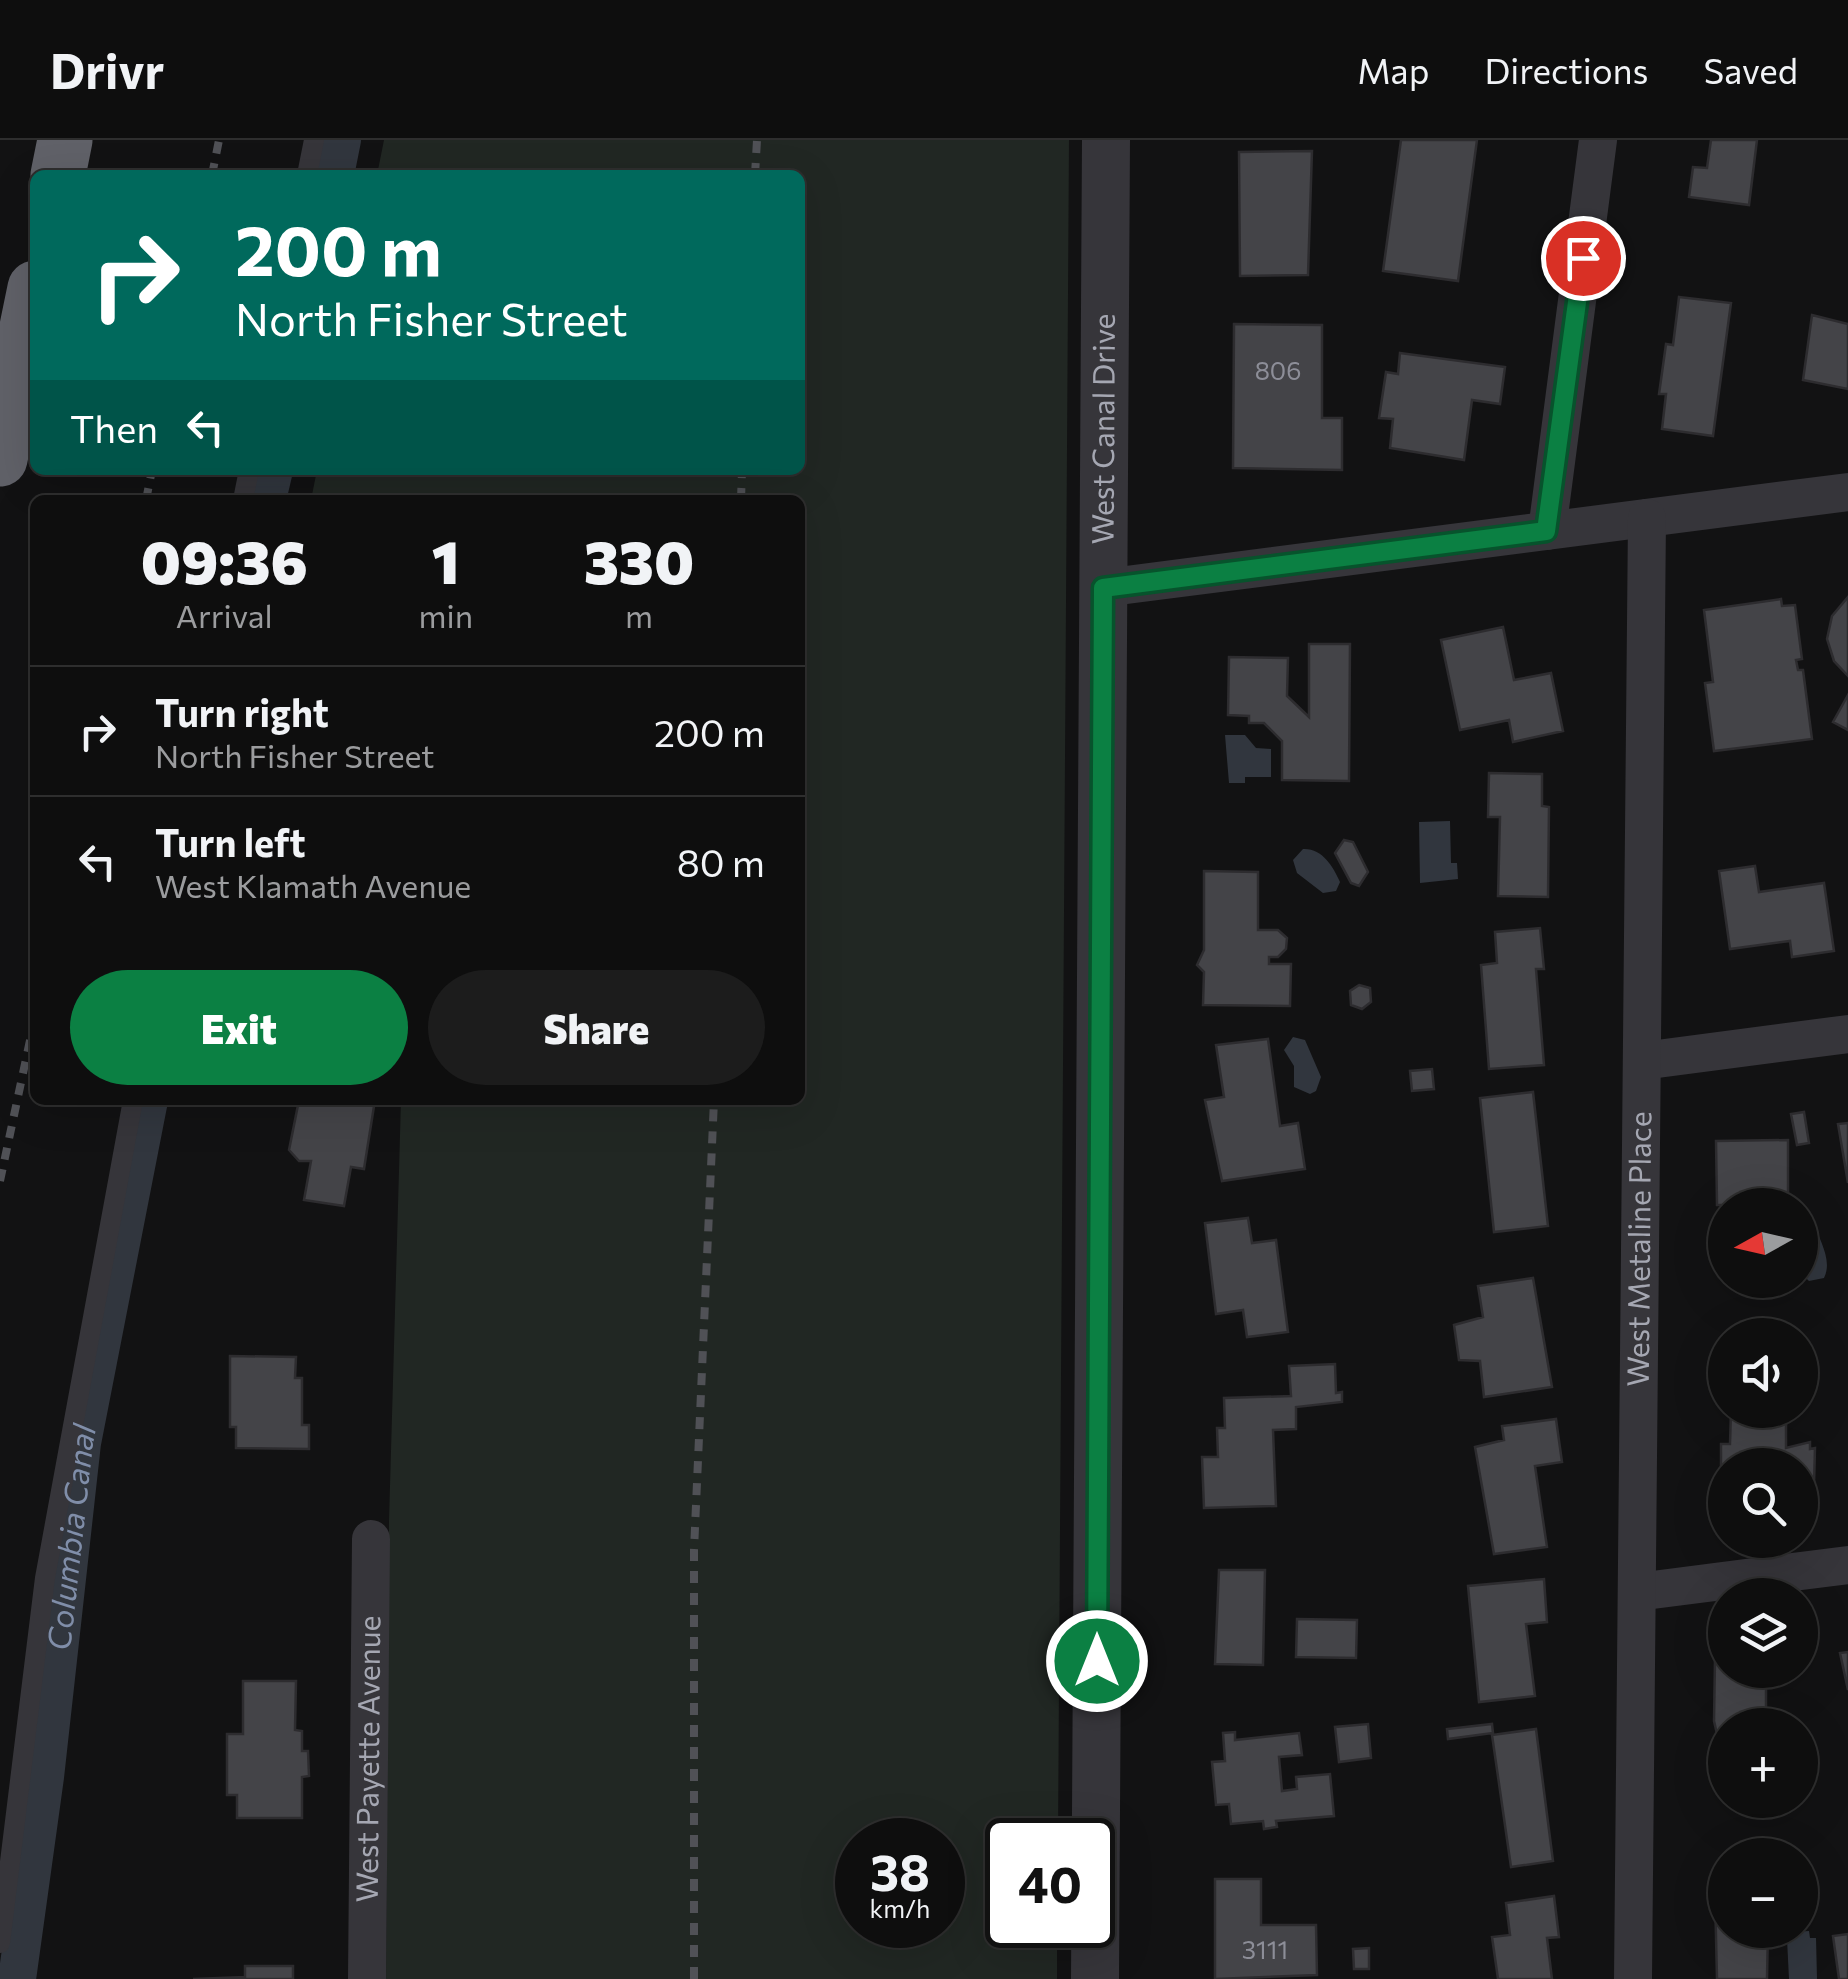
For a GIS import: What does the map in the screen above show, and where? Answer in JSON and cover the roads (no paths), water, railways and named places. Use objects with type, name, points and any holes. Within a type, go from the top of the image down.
[{"type":"highway","points":[[59,170],[66,140]]},
{"type":"highway","points":[[0,459],[30,312]]},
{"type":"street","name":"West Canal Drive","points":[[1095,1979],[1106,140]]},
{"type":"street","points":[[1546,531],[1598,140]]},
{"type":"street","points":[[1103,588],[1848,492]]},
{"type":"street","name":"West Metaline Place","points":[[1633,1979],[1647,518]]},
{"type":"street","points":[[1642,1060],[1848,1034]]},
{"type":"street","name":"West Payette Avenue","points":[[367,1979],[371,1539]]},
{"type":"street","points":[[1637,1592],[1848,1565]]},
{"type":"lane","points":[[308,170],[314,140]]},
{"type":"lane","points":[[0,1944],[46,1578],[132,1105]]},
{"type":"waterway","name":"Columbia Canal","points":[[336,170],[342,140]]},
{"type":"waterway","name":"Columbia Canal","points":[[268,495],[273,475]]},
{"type":"waterway","name":"Columbia Canal","points":[[17,1979],[45,1777],[82,1443],[148,1105]]},
{"type":"railway","points":[[213,170],[219,140]]},
{"type":"railway","points":[[755,170],[757,140]]},
{"type":"railway","points":[[147,495],[151,475]]},
{"type":"railway","points":[[741,495],[742,475]]},
{"type":"railway","points":[[0,1181],[30,1040]]},
{"type":"railway","points":[[694,1979],[694,1550],[714,1105]]}]
